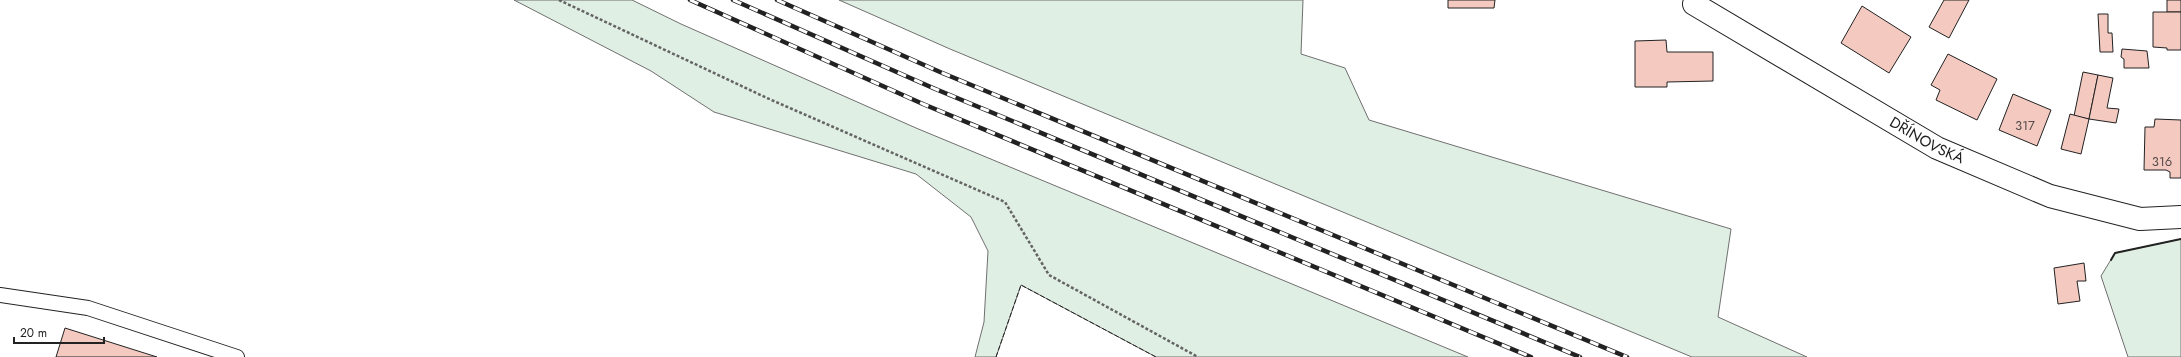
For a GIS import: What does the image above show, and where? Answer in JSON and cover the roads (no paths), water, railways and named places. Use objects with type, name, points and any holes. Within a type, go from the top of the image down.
[{"type":"street","name":"DŘÍNOVSKÁ","points":[[1694,4],[1937,148],[2050,196],[2140,219],[2181,217]]},
{"type":"lane","points":[[0,295],[88,308],[237,357]]},
{"type":"railway","points":[[690,0],[923,104],[1531,357]]},
{"type":"railway","points":[[733,0],[933,88],[1580,357]]},
{"type":"railway","points":[[777,0],[940,72],[1627,357]]}]
